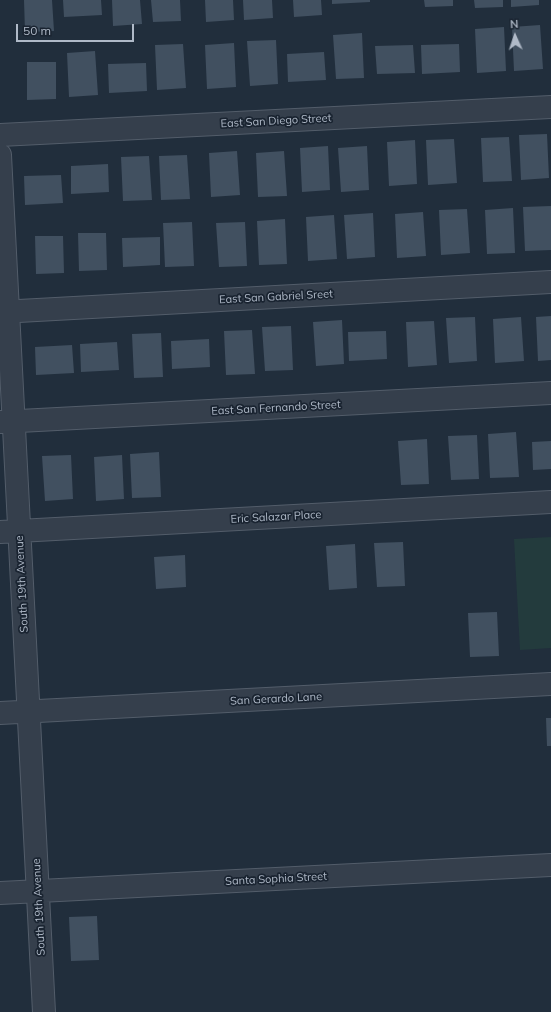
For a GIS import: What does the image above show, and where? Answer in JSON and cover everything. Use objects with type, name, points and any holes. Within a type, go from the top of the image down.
[{"type":"street","name":"East San Diego Street","points":[[0,136],[551,107]]},
{"type":"street","name":"South 19th Avenue","points":[[0,155],[10,532],[28,712],[44,1012]]},
{"type":"street","name":"East San Gabriel Sreet","points":[[4,312],[551,282]]},
{"type":"street","name":"East San Fernando Street","points":[[7,422],[551,393]]},
{"type":"street","name":"Eric Salazar Place","points":[[10,532],[551,502]]},
{"type":"street","name":"San Gerardo Lane","points":[[0,713],[551,684]]},
{"type":"street","name":"Santa Sophia Street","points":[[0,893],[551,864]]},
{"type":"green space","points":[[551,537],[551,648],[520,650],[514,539]]},
{"type":"building","points":[[24,0],[52,0],[54,31],[25,32]]},
{"type":"building","points":[[63,0],[101,0],[102,15],[64,17]]},
{"type":"building","points":[[112,0],[140,0],[142,24],[113,26]]},
{"type":"building","points":[[151,0],[180,0],[181,21],[153,22]]},
{"type":"building","points":[[205,0],[233,0],[234,20],[206,22]]},
{"type":"building","points":[[243,0],[272,0],[273,18],[244,20]]},
{"type":"building","points":[[293,0],[321,0],[322,15],[294,17]]},
{"type":"building","points":[[332,0],[370,0],[370,2],[332,4]]},
{"type":"building","points":[[424,0],[453,0],[453,6],[425,7]]},
{"type":"building","points":[[474,0],[503,0],[503,7],[475,8]]},
{"type":"building","points":[[511,0],[539,0],[539,5],[511,7]]},
{"type":"building","points":[[540,25],[543,69],[514,71],[512,27]]},
{"type":"building","points":[[504,27],[506,71],[477,73],[475,29]]},
{"type":"building","points":[[362,33],[364,78],[336,79],[333,35]]},
{"type":"building","points":[[276,40],[278,84],[250,86],[247,41]]},
{"type":"building","points":[[234,43],[236,87],[207,89],[205,45]]},
{"type":"building","points":[[183,44],[186,88],[157,90],[155,45]]},
{"type":"building","points":[[459,44],[460,72],[422,74],[421,45]]},
{"type":"building","points":[[413,45],[415,73],[377,74],[375,46]]},
{"type":"building","points":[[95,51],[98,95],[69,97],[67,53]]},
{"type":"building","points":[[324,52],[326,80],[288,82],[287,54]]},
{"type":"building","points":[[27,62],[56,62],[56,99],[27,100]]},
{"type":"building","points":[[146,63],[147,91],[109,93],[108,64]]},
{"type":"building","points":[[547,134],[549,178],[521,180],[519,135]]},
{"type":"building","points":[[509,137],[512,181],[483,182],[481,138]]},
{"type":"building","points":[[454,139],[457,183],[428,185],[426,140]]},
{"type":"building","points":[[415,140],[417,184],[389,186],[387,142]]},
{"type":"building","points":[[328,146],[330,190],[302,192],[300,148]]},
{"type":"building","points":[[367,146],[369,190],[341,192],[338,148]]},
{"type":"building","points":[[237,151],[240,195],[211,197],[209,153]]},
{"type":"building","points":[[284,151],[287,196],[258,197],[256,153]]},
{"type":"building","points":[[187,155],[190,199],[161,200],[159,156]]},
{"type":"building","points":[[149,156],[152,200],[123,201],[121,157]]},
{"type":"building","points":[[108,164],[109,192],[71,194],[71,166]]},
{"type":"building","points":[[61,175],[63,203],[25,205],[24,176]]},
{"type":"building","points":[[551,206],[551,250],[525,251],[523,207]]},
{"type":"building","points":[[513,208],[515,253],[487,254],[485,210]]},
{"type":"building","points":[[467,209],[470,253],[441,255],[439,210]]},
{"type":"building","points":[[423,212],[426,256],[397,258],[395,214]]},
{"type":"building","points":[[373,213],[375,257],[347,259],[344,215]]},
{"type":"building","points":[[334,215],[337,259],[308,261],[306,217]]},
{"type":"building","points":[[285,219],[287,264],[259,265],[257,221]]},
{"type":"building","points":[[192,222],[194,266],[165,267],[163,223]]},
{"type":"building","points":[[245,222],[247,266],[219,267],[216,223]]},
{"type":"building","points":[[78,233],[106,233],[107,270],[79,271]]},
{"type":"building","points":[[35,236],[63,236],[64,273],[36,274]]},
{"type":"building","points":[[160,237],[160,265],[123,267],[122,238]]},
{"type":"building","points":[[551,316],[551,360],[538,361],[536,317]]},
{"type":"building","points":[[475,317],[477,361],[449,363],[446,318]]},
{"type":"building","points":[[521,317],[524,361],[495,363],[493,319]]},
{"type":"building","points":[[342,320],[344,364],[316,366],[313,322]]},
{"type":"building","points":[[434,321],[437,365],[408,367],[406,322]]},
{"type":"building","points":[[291,326],[293,370],[265,371],[262,327]]},
{"type":"building","points":[[252,330],[255,374],[226,375],[224,331]]},
{"type":"building","points":[[386,331],[387,359],[349,361],[348,332]]},
{"type":"building","points":[[161,333],[163,377],[134,378],[132,334]]},
{"type":"building","points":[[209,339],[210,367],[172,369],[171,341]]},
{"type":"building","points":[[117,342],[119,370],[81,372],[80,344]]},
{"type":"building","points":[[72,345],[74,373],[36,375],[35,347]]},
{"type":"building","points":[[516,432],[519,477],[490,478],[488,434]]},
{"type":"building","points":[[477,435],[479,479],[451,480],[448,436]]},
{"type":"building","points":[[427,439],[429,484],[401,485],[398,441]]},
{"type":"building","points":[[551,441],[551,469],[533,470],[532,442]]},
{"type":"building","points":[[159,452],[161,497],[132,498],[130,454]]},
{"type":"building","points":[[71,455],[73,499],[45,501],[42,456]]},
{"type":"building","points":[[122,455],[124,499],[96,501],[94,457]]},
{"type":"building","points":[[403,542],[405,586],[377,587],[374,543]]},
{"type":"building","points":[[355,544],[357,588],[329,590],[326,546]]},
{"type":"building","points":[[185,555],[186,587],[156,589],[154,557]]},
{"type":"building","points":[[497,612],[499,656],[470,657],[468,613]]},
{"type":"building","points":[[546,718],[551,718],[551,746],[547,746]]},
{"type":"building","points":[[97,916],[99,960],[71,961],[69,917]]}]
